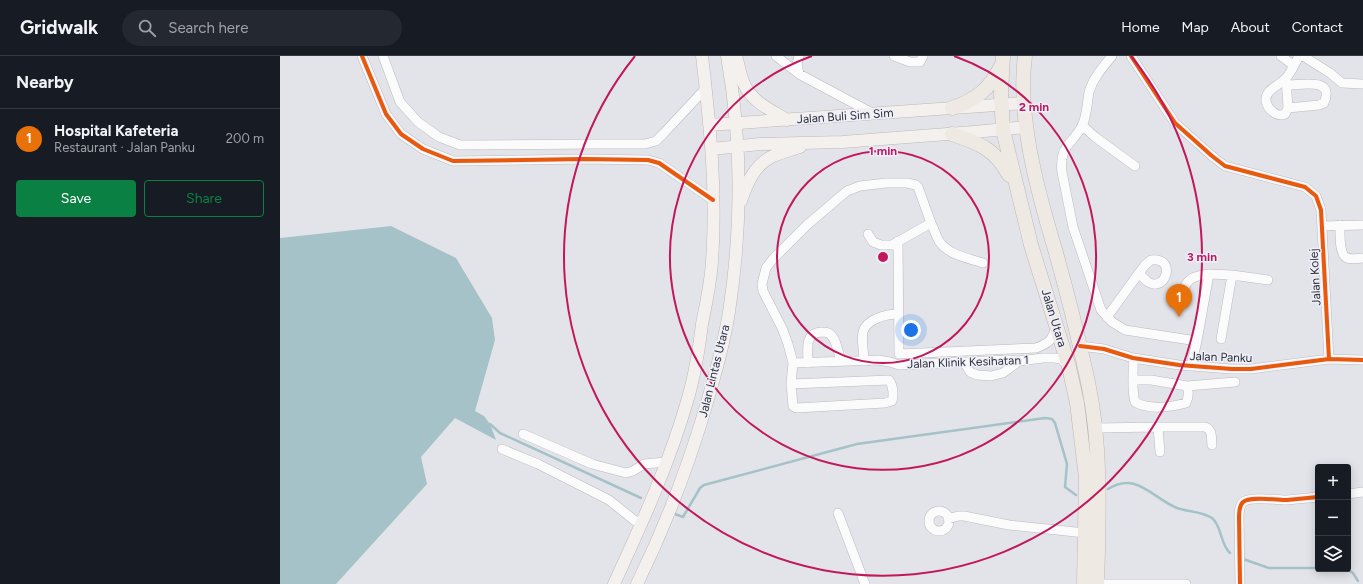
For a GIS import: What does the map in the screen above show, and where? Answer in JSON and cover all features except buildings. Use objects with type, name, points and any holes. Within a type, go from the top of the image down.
[{"type":"highway","name":"Jalan Utara","points":[[1025,56],[1024,103],[1026,127],[1045,218],[1080,346],[1096,428],[1092,480],[1092,505],[1097,584]]},
{"type":"highway","name":"Jalan Utara","points":[[1003,59],[1001,105],[1003,130],[1028,235],[1069,367],[1092,480]]},
{"type":"highway","points":[[952,108],[965,104],[982,93],[995,78],[1003,59]]},
{"type":"highway","points":[[952,134],[969,140],[994,154],[1006,169],[1018,194]]},
{"type":"highway","points":[[1028,235],[1039,218],[1045,218]]},
{"type":"highway","name":"Jalan Utara","points":[[1084,584],[1085,533],[1092,505]]},
{"type":"main road","points":[[702,56],[712,149]]},
{"type":"main road","points":[[727,56],[733,93],[735,124]]},
{"type":"main road","points":[[736,56],[744,84],[752,96],[760,104],[787,120]]},
{"type":"main road","name":"Jalan Buli Sim Sim","points":[[709,126],[1024,103]]},
{"type":"main road","name":"Jalan Lintas Utara","points":[[637,584],[675,498],[694,445],[719,360],[729,313],[736,261],[738,223],[735,124]]},
{"type":"main road","name":"Jalan Buli Sim Sim","points":[[712,149],[760,144],[952,134],[1026,127]]},
{"type":"main road","points":[[738,223],[740,206],[745,188],[758,167],[772,156],[813,142]]},
{"type":"main road","name":"Jalan Lintas Utara","points":[[614,584],[656,489],[688,398],[697,357],[712,262],[712,149]]},
{"type":"street","points":[[362,56],[386,114],[401,134],[423,149],[453,161],[584,159],[648,160],[659,163],[713,200]]},
{"type":"street","points":[[383,56],[400,102],[418,122],[439,137],[460,146],[645,144],[656,141],[706,88]]},
{"type":"street","points":[[776,56],[799,74],[873,114]]},
{"type":"street","points":[[799,56],[797,64],[799,74]]},
{"type":"street","points":[[894,56],[910,62],[920,62],[923,56]]},
{"type":"street","points":[[1112,56],[1094,79],[1082,125],[1062,154],[1062,172],[1074,227],[1101,310],[1112,322],[1125,330],[1197,341]]},
{"type":"street","name":"Jalan Kolej","points":[[1131,56],[1174,123],[1225,166],[1306,187],[1316,196],[1321,210],[1329,359]]},
{"type":"street","points":[[1281,56],[1293,65]]},
{"type":"street","points":[[1288,108],[1320,105],[1324,103],[1327,97],[1327,92],[1324,87],[1319,84],[1286,82],[1266,95],[1266,103],[1269,108],[1277,114],[1285,114],[1288,108],[1286,82],[1293,65],[1299,56]]},
{"type":"street","points":[[1303,56],[1330,73],[1342,83],[1363,84]]},
{"type":"street","points":[[1082,125],[1095,137],[1135,166]]},
{"type":"street","points":[[792,384],[889,380],[891,382],[893,399],[891,402],[885,403],[796,408],[793,406],[792,384],[793,363],[782,328],[763,291],[762,284],[766,268],[773,259],[807,225],[847,191],[860,186],[886,183],[907,182],[916,185],[938,240],[949,250],[960,256],[982,263]]},
{"type":"street","points":[[868,234],[873,242],[880,245],[892,245],[931,224]]},
{"type":"street","points":[[1340,225],[1342,252],[1344,256],[1348,258],[1363,258]]},
{"type":"street","points":[[1322,226],[1363,225]]},
{"type":"street","points":[[898,241],[899,354],[1036,348],[1048,343],[1053,336],[1056,326]]},
{"type":"street","points":[[1107,316],[1139,273]]},
{"type":"street","points":[[1191,366],[1209,274]]},
{"type":"street","points":[[1184,289],[1185,284],[1193,277],[1209,274],[1232,275],[1268,280]]},
{"type":"street","points":[[1221,339],[1232,275]]},
{"type":"street","points":[[864,361],[863,333],[865,328],[877,318],[890,314],[898,314]]},
{"type":"street","points":[[808,362],[807,344],[809,338],[818,332],[830,334],[841,361]]},
{"type":"street","name":"Jalan Panku","points":[[1080,346],[1104,349],[1133,358],[1179,365],[1232,369],[1251,369],[1329,359],[1363,360]]},
{"type":"street","name":"Jalan Klinik Kesihatan 1","points":[[793,363],[878,360],[899,365],[1008,360],[1019,361],[1054,358],[1061,360],[1069,367]]},
{"type":"street","points":[[1133,358],[1132,391],[1135,402],[1141,406],[1167,406],[1186,403],[1189,391],[1186,386]]},
{"type":"street","points":[[964,362],[970,372],[977,375],[991,376],[1003,373],[1019,361]]},
{"type":"street","points":[[1133,380],[1151,380],[1186,386],[1235,382]]},
{"type":"street","points":[[1158,427],[1160,452]]},
{"type":"street","points":[[1096,428],[1205,427],[1209,429],[1211,433],[1212,444]]},
{"type":"street","points":[[523,434],[592,464],[626,474],[644,464],[666,462]]},
{"type":"street","points":[[502,449],[538,464],[609,500],[641,524]]},
{"type":"street","points":[[1351,494],[1363,492]]},
{"type":"street","points":[[1240,584],[1239,517],[1243,502],[1255,499],[1287,500],[1315,497]]},
{"type":"street","points":[[838,513],[865,584]]},
{"type":"street","points":[[948,518],[964,516],[1009,525],[1085,533]]},
{"type":"street","points":[[1097,584],[1186,584]]},
{"type":"water","points":[[391,226],[456,258],[492,318],[495,340],[475,411],[484,416],[490,424],[496,440],[455,418],[421,457],[427,484],[336,584],[280,584],[280,238]]},
{"type":"waterway","points":[[675,514],[683,517],[700,488],[704,485],[857,444],[1045,418],[1052,419],[1055,423],[1067,464],[1065,487],[1076,495]]},
{"type":"waterway","points":[[490,424],[500,433],[641,498]]},
{"type":"waterway","points":[[1108,489],[1118,484],[1136,484],[1168,504],[1212,518],[1218,526],[1224,545],[1230,553]]},
{"type":"waterway","points":[[1243,559],[1269,568],[1315,568]]},
{"type":"waterway","points":[[1351,572],[1358,581]]},
{"type":"cycle path","points":[[362,56],[386,114],[401,134],[423,149],[453,161],[584,159],[648,160],[659,163],[713,200]]},
{"type":"cycle path","points":[[1131,56],[1175,123],[1225,166],[1305,187],[1316,196],[1321,210],[1329,359]]},
{"type":"cycle path","points":[[1080,346],[1104,349],[1133,358],[1179,365],[1232,369],[1251,369],[1329,359],[1363,360]]},
{"type":"cycle path","points":[[1240,584],[1239,515],[1240,507],[1243,502],[1251,499],[1287,500],[1315,497]]},
{"type":"place","name":"Hospital Kafeteria","points":[[1179,317]]}]
